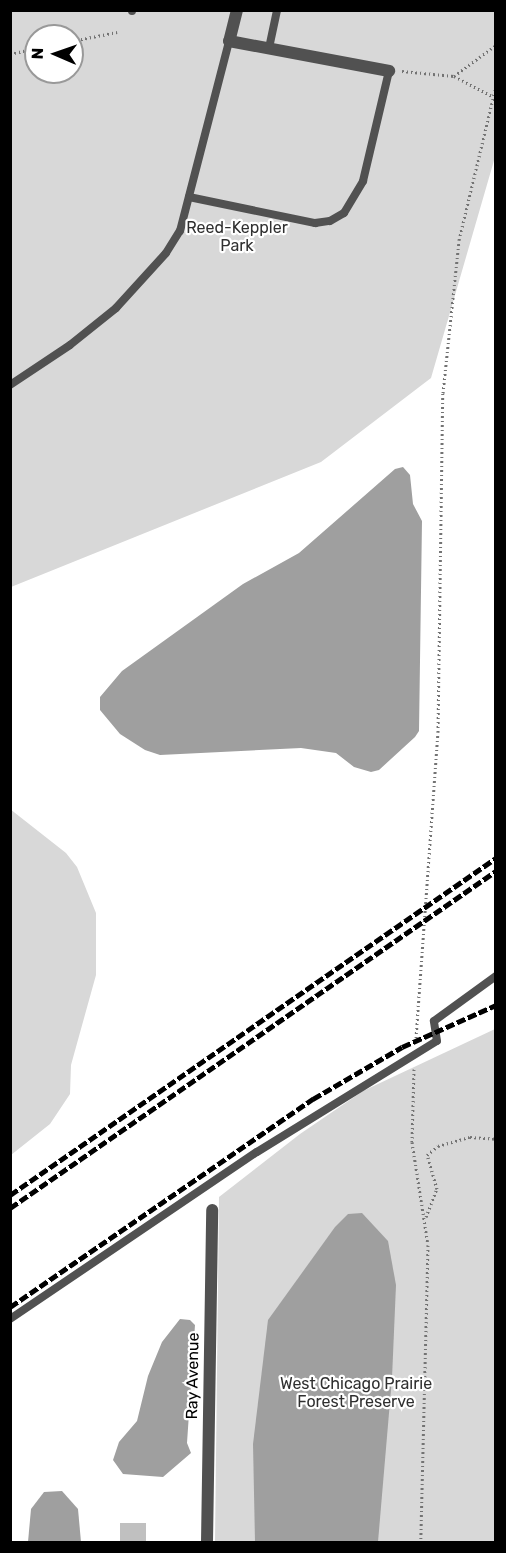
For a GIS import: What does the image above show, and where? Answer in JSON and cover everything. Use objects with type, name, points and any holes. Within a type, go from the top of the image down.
[{"type":"street","points":[[237,10],[230,41],[389,71]]},
{"type":"street","name":"Ray Avenue","points":[[207,1542],[212,1210]]},
{"type":"lane","points":[[269,48],[277,10]]},
{"type":"lane","points":[[10,384],[70,345],[116,308],[165,253],[180,231],[230,41]]},
{"type":"lane","points":[[189,197],[315,223],[330,221],[344,213],[363,181],[389,71]]},
{"type":"lane","points":[[10,1319],[257,1152],[437,1041],[434,1021],[495,976]]},
{"type":"path","points":[[84,39],[117,32]]},
{"type":"path","points":[[454,76],[495,45]]},
{"type":"path","points":[[389,71],[454,76],[492,96]]},
{"type":"path","points":[[416,1050],[438,732],[443,393],[459,240],[495,86]]},
{"type":"path","points":[[415,1062],[412,1142],[426,1218],[421,1542]]},
{"type":"path","points":[[426,1218],[436,1189],[427,1155],[438,1146],[470,1137],[495,1138]]},
{"type":"green space","name":"Reed-Keppler Park","points":[[11,11],[495,11],[495,157],[431,378],[321,462],[11,587]]},
{"type":"green space","points":[[10,809],[66,853],[77,867],[96,913],[96,975],[71,1065],[70,1094],[50,1124],[11,1155]]},
{"type":"green space","name":"West Chicago Prairie Forest Preserve","points":[[495,1029],[495,1542],[215,1542],[219,1197],[300,1134],[363,1091]]},
{"type":"shaded area","points":[[403,467],[410,475],[413,504],[422,521],[419,731],[415,737],[379,770],[371,772],[354,767],[336,753],[301,748],[160,755],[145,750],[120,734],[100,710],[100,697],[122,671],[243,584],[299,553],[395,469]]},
{"type":"shaded area","points":[[362,1213],[388,1241],[396,1285],[392,1378],[378,1542],[255,1542],[253,1444],[268,1320],[335,1227],[348,1214]]},
{"type":"shaded area","points":[[180,1319],[190,1320],[195,1325],[187,1443],[191,1453],[163,1477],[123,1474],[113,1460],[119,1442],[137,1421],[148,1376],[162,1342]]},
{"type":"shaded area","points":[[62,1491],[78,1509],[81,1542],[28,1542],[31,1509],[44,1492]]},
{"type":"building","points":[[120,1523],[146,1523],[146,1542],[120,1542]]},
{"type":"railway","points":[[10,1195],[496,858]]},
{"type":"railway","points":[[10,1208],[496,871]]},
{"type":"railway","points":[[10,1307],[313,1099],[402,1047],[496,1005]]}]
